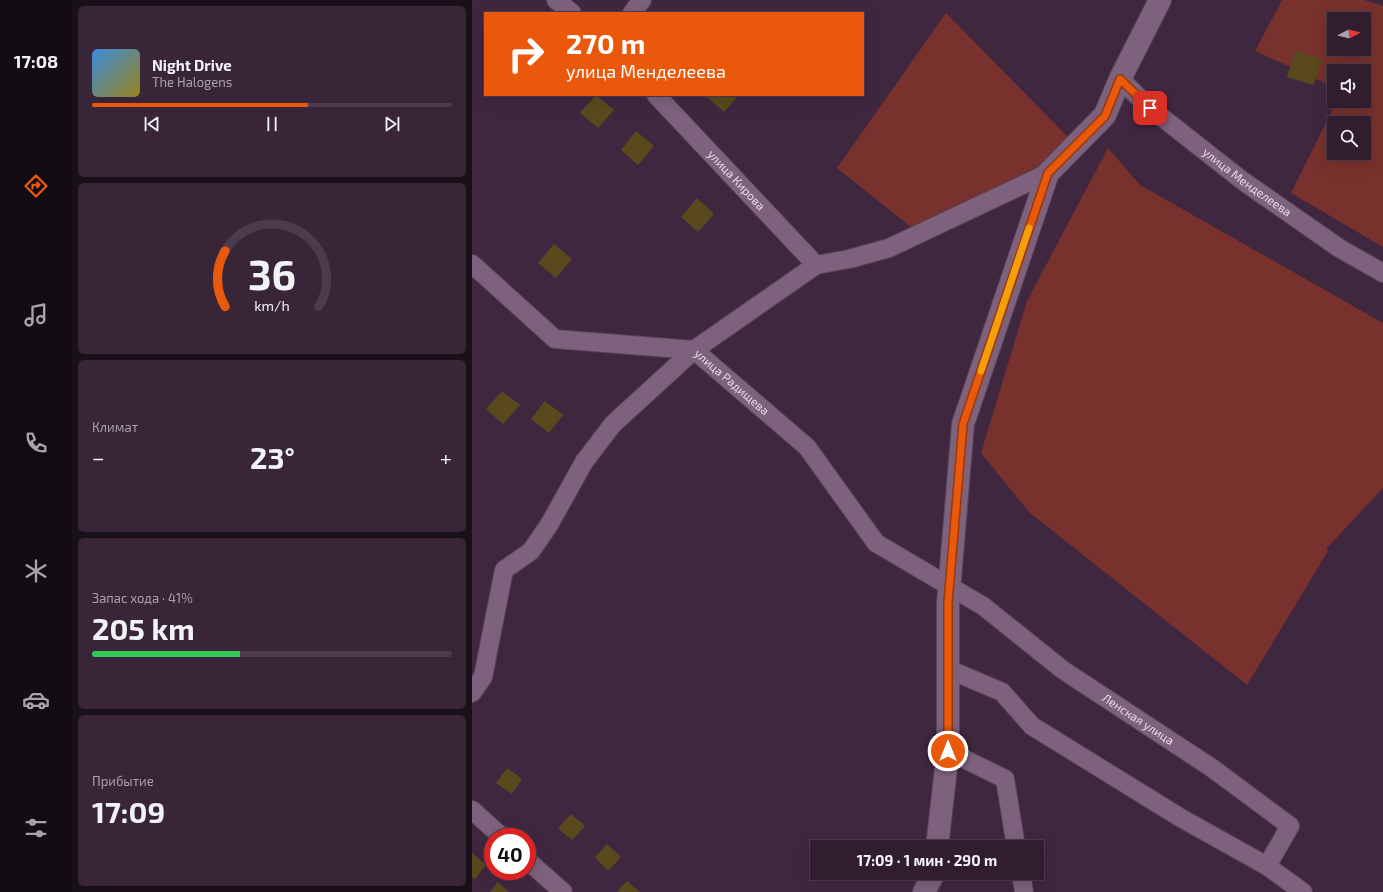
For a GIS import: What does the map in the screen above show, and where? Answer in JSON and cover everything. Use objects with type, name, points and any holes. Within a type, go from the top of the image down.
[{"type":"street","points":[[556,0],[571,12]]},
{"type":"street","points":[[633,12],[642,0]]},
{"type":"street","points":[[472,693],[483,677],[504,570],[531,551],[549,525],[584,462],[613,424],[694,350],[816,265],[849,259],[889,248],[1048,173],[1105,116],[1120,79],[1160,0]]},
{"type":"street","name":"улица Менделеева","points":[[1120,79],[1150,108],[1243,181],[1340,248],[1383,273]]},
{"type":"street","name":"улица Кирова","points":[[657,96],[816,265]]},
{"type":"street","points":[[939,840],[948,751],[948,603],[963,424],[1048,173]]},
{"type":"street","name":"улица Радищева","points":[[472,264],[554,338],[694,350],[807,447],[876,542],[949,586]]},
{"type":"street","name":"Ленская улица","points":[[949,586],[983,606],[1063,670],[1212,768],[1290,826],[1267,866]]},
{"type":"street","points":[[948,669],[1002,692],[1032,726],[1181,818],[1267,866],[1303,892]]},
{"type":"street","points":[[948,751],[1005,779],[1015,840]]},
{"type":"street","points":[[472,810],[492,828]]},
{"type":"street","points":[[536,868],[563,892]]},
{"type":"street","points":[[924,892],[930,880]]},
{"type":"street","points":[[1022,880],[1024,892]]},
{"type":"shaded area","points":[[1282,0],[1364,0],[1383,6],[1383,247],[1291,193],[1327,121],[1327,160],[1371,160],[1371,116],[1330,116],[1334,108],[1371,108],[1371,64],[1327,64],[1327,84],[1255,51]]},
{"type":"shaded area","points":[[946,13],[1069,138],[1043,180],[911,227],[837,168]]},
{"type":"shaded area","points":[[1108,148],[1140,185],[1383,323],[1383,488],[1326,549],[1328,551],[1247,685],[1029,512],[981,453],[1027,301]]},
{"type":"building","points":[[1295,51],[1322,59],[1314,85],[1287,77]]},
{"type":"building","points":[[595,96],[597,96],[614,110],[598,128],[580,113]]},
{"type":"building","points":[[708,96],[738,96],[724,112],[707,97]]},
{"type":"building","points":[[636,131],[654,146],[638,165],[621,150]]},
{"type":"building","points":[[697,198],[714,214],[698,232],[681,217]]},
{"type":"building","points":[[554,244],[572,259],[556,278],[538,263]]},
{"type":"building","points":[[502,391],[520,405],[503,424],[486,409]]},
{"type":"building","points":[[545,401],[563,415],[549,433],[531,419]]},
{"type":"building","points":[[507,768],[522,779],[512,794],[496,783]]},
{"type":"building","points":[[571,814],[585,826],[572,840],[558,828]]},
{"type":"building","points":[[607,844],[621,857],[608,871],[595,857]]},
{"type":"building","points":[[472,853],[484,863],[484,868],[475,879],[472,877]]},
{"type":"building","points":[[627,881],[640,892],[617,892]]},
{"type":"building","points":[[498,882],[509,892],[490,892]]},
{"type":"slow traffic","points":[[981,371],[1029,228]]},
{"type":"route","points":[[948,751],[948,603],[963,424],[1048,173],[1105,116],[1120,79],[1150,108]]}]
